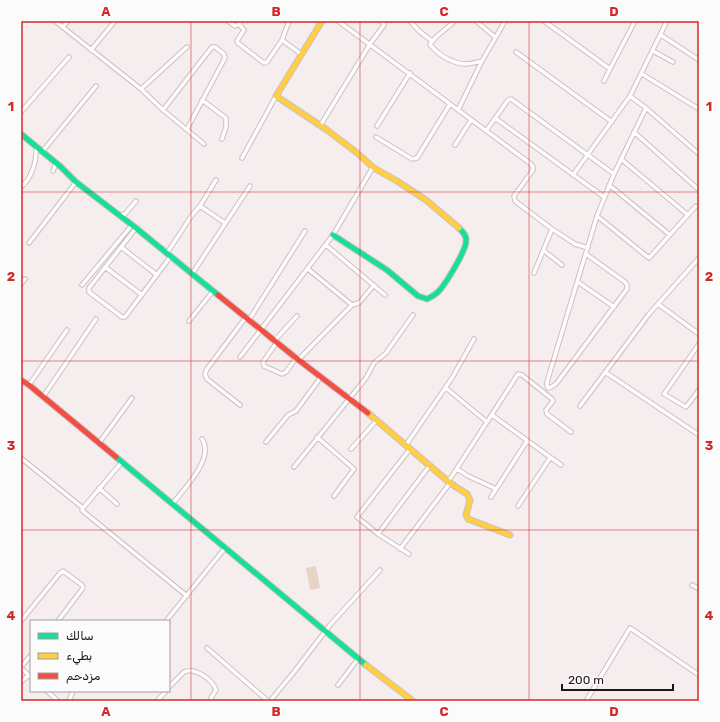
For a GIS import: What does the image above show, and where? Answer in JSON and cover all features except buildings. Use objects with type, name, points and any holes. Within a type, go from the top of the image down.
[{"type":"street","points":[[55,21],[141,89],[163,110],[204,144]]},
{"type":"street","points":[[63,27],[68,21]]},
{"type":"street","points":[[91,50],[115,21]]},
{"type":"street","points":[[228,21],[234,26],[240,23],[244,30],[237,41],[238,43],[264,63],[282,40],[289,21]]},
{"type":"street","points":[[242,158],[276,96],[322,21]]},
{"type":"street","points":[[338,21],[410,73],[533,167],[533,170],[514,198],[517,203],[575,244],[588,248]]},
{"type":"street","points":[[320,126],[370,44],[384,25],[381,21]]},
{"type":"street","points":[[410,21],[419,31],[432,41]]},
{"type":"street","points":[[455,21],[432,41],[430,44],[432,48],[444,56],[465,64],[482,61]]},
{"type":"street","points":[[476,21],[495,37]]},
{"type":"street","points":[[458,110],[482,61],[505,21]]},
{"type":"street","points":[[544,21],[610,69]]},
{"type":"street","points":[[604,81],[635,21]]},
{"type":"street","points":[[573,175],[630,96],[667,21]]},
{"type":"street","points":[[661,35],[699,60]]},
{"type":"street","points":[[282,40],[301,54]]},
{"type":"street","points":[[163,110],[214,46],[226,56],[187,129]]},
{"type":"street","points":[[141,89],[187,47]]},
{"type":"street","points":[[653,51],[673,62]]},
{"type":"street","points":[[516,52],[612,122]]},
{"type":"street","points":[[21,112],[69,57]]},
{"type":"street","points":[[377,126],[410,73]]},
{"type":"street","points":[[642,74],[699,109]]},
{"type":"street","points":[[42,152],[96,86]]},
{"type":"street","points":[[276,96],[356,152],[373,167],[400,182],[463,231],[466,242],[458,261],[436,294],[432,298],[427,299],[418,296],[387,270],[333,235]]},
{"type":"street","points":[[630,96],[699,154]]},
{"type":"street","points":[[202,100],[226,118],[226,127],[222,139]]},
{"type":"street","points":[[486,130],[508,100],[511,100],[614,174]]},
{"type":"street","points":[[376,137],[412,159],[415,159],[450,104]]},
{"type":"street","points":[[586,254],[625,282],[627,285],[626,289],[556,384],[548,388],[547,382],[597,216],[609,185],[646,108]]},
{"type":"street","points":[[495,118],[604,197]]},
{"type":"street","points":[[455,145],[471,120]]},
{"type":"street","points":[[634,132],[699,190]]},
{"type":"street","points":[[21,134],[76,182],[121,215],[297,359],[377,420],[449,482],[466,494],[470,502],[466,514],[468,518],[510,535]]},
{"type":"street","points":[[21,187],[26,183],[32,170],[36,146]]},
{"type":"street","points":[[621,159],[688,215]]},
{"type":"street","points":[[53,171],[56,163]]},
{"type":"street","points":[[240,357],[333,235],[373,167]]},
{"type":"street","points":[[134,226],[121,247],[88,290],[122,317],[126,317],[157,275],[192,215],[200,206],[216,180]]},
{"type":"street","points":[[29,243],[76,182]]},
{"type":"street","points":[[609,185],[670,235]]},
{"type":"street","points":[[192,274],[250,186]]},
{"type":"street","points":[[121,215],[125,214],[136,201]]},
{"type":"street","points":[[200,206],[225,223]]},
{"type":"street","points":[[597,216],[647,258],[651,258],[696,206]]},
{"type":"street","points":[[82,285],[134,226]]},
{"type":"street","points":[[534,272],[552,229]]},
{"type":"street","points":[[240,405],[207,379],[205,374],[211,363],[248,318],[305,231]]},
{"type":"street","points":[[326,245],[385,295]]},
{"type":"street","points":[[121,247],[157,275]]},
{"type":"street","points":[[543,250],[562,265]]},
{"type":"street","points":[[580,406],[649,314],[699,258]]},
{"type":"street","points":[[105,267],[142,295]]},
{"type":"street","points":[[308,269],[352,305]]},
{"type":"street","points":[[21,284],[25,279]]},
{"type":"street","points":[[578,282],[614,307]]},
{"type":"street","points":[[297,316],[276,341],[263,362],[264,366],[280,374],[284,373],[352,305],[359,303],[374,285]]},
{"type":"street","points":[[189,321],[213,291]]},
{"type":"street","points":[[658,304],[699,334]]},
{"type":"street","points":[[294,468],[317,437],[366,378],[374,363],[386,353],[413,315]]},
{"type":"street","points":[[43,396],[96,319]]},
{"type":"street","points":[[29,384],[67,330]]},
{"type":"street","points":[[409,554],[378,534],[358,518],[357,515],[408,447],[458,370],[474,339]]},
{"type":"street","points":[[699,344],[664,394],[686,407],[699,390]]},
{"type":"street","points":[[605,372],[699,435]]},
{"type":"street","points":[[400,549],[449,482],[516,376],[520,374],[552,399],[546,410],[547,414],[571,432]]},
{"type":"street","points":[[266,442],[288,415],[296,411],[321,377]]},
{"type":"street","points":[[21,380],[29,384],[409,700]]},
{"type":"street","points":[[446,388],[487,422]]},
{"type":"street","points":[[99,443],[132,398]]},
{"type":"street","points":[[492,415],[561,465]]},
{"type":"street","points":[[351,449],[377,420]]},
{"type":"street","points":[[317,437],[354,469],[334,496]]},
{"type":"street","points":[[173,503],[184,490],[203,460],[206,449],[202,439]]},
{"type":"street","points":[[491,497],[527,441]]},
{"type":"street","points":[[21,458],[83,508],[82,510],[84,512],[187,596]]},
{"type":"street","points":[[518,506],[550,458]]},
{"type":"street","points":[[83,508],[122,462]]},
{"type":"street","points":[[378,534],[430,466]]},
{"type":"street","points":[[457,469],[468,476],[494,488]]},
{"type":"street","points":[[100,488],[117,504]]},
{"type":"street","points":[[167,620],[225,548]]},
{"type":"street","points":[[207,648],[269,701],[380,570]]},
{"type":"street","points":[[21,621],[60,572],[63,571],[82,585],[83,588],[59,620]]},
{"type":"street","points":[[692,585],[699,589]]},
{"type":"street","points":[[586,701],[630,628],[699,675]]},
{"type":"street","points":[[21,682],[30,676],[21,668],[30,655]]},
{"type":"street","points":[[338,685],[358,659]]},
{"type":"street","points":[[170,686],[184,672],[195,671],[215,687],[216,690],[211,698],[211,701]]},
{"type":"street","points":[[47,692],[58,701]]},
{"type":"street","points":[[157,701],[165,692]]},
{"type":"shaded area","points":[[316,566],[320,588],[310,590],[306,568]]},
{"type":"traffic: fast","points":[[21,134],[61,167],[76,182],[136,228],[218,295]]},
{"type":"traffic: fast","points":[[333,235],[387,270],[418,296],[427,299],[438,292],[455,268],[463,252],[466,237],[459,228]]},
{"type":"traffic: fast","points":[[116,457],[366,665]]},
{"type":"traffic: slow","points":[[322,21],[276,96],[327,130],[374,168],[426,200],[459,228]]},
{"type":"traffic: slow","points":[[368,413],[450,483],[467,494],[470,500],[466,515],[468,519],[510,535]]},
{"type":"traffic: slow","points":[[366,665],[413,701]]},
{"type":"traffic: jam","points":[[218,295],[296,358],[368,413]]},
{"type":"traffic: jam","points":[[21,380],[116,457]]}]
